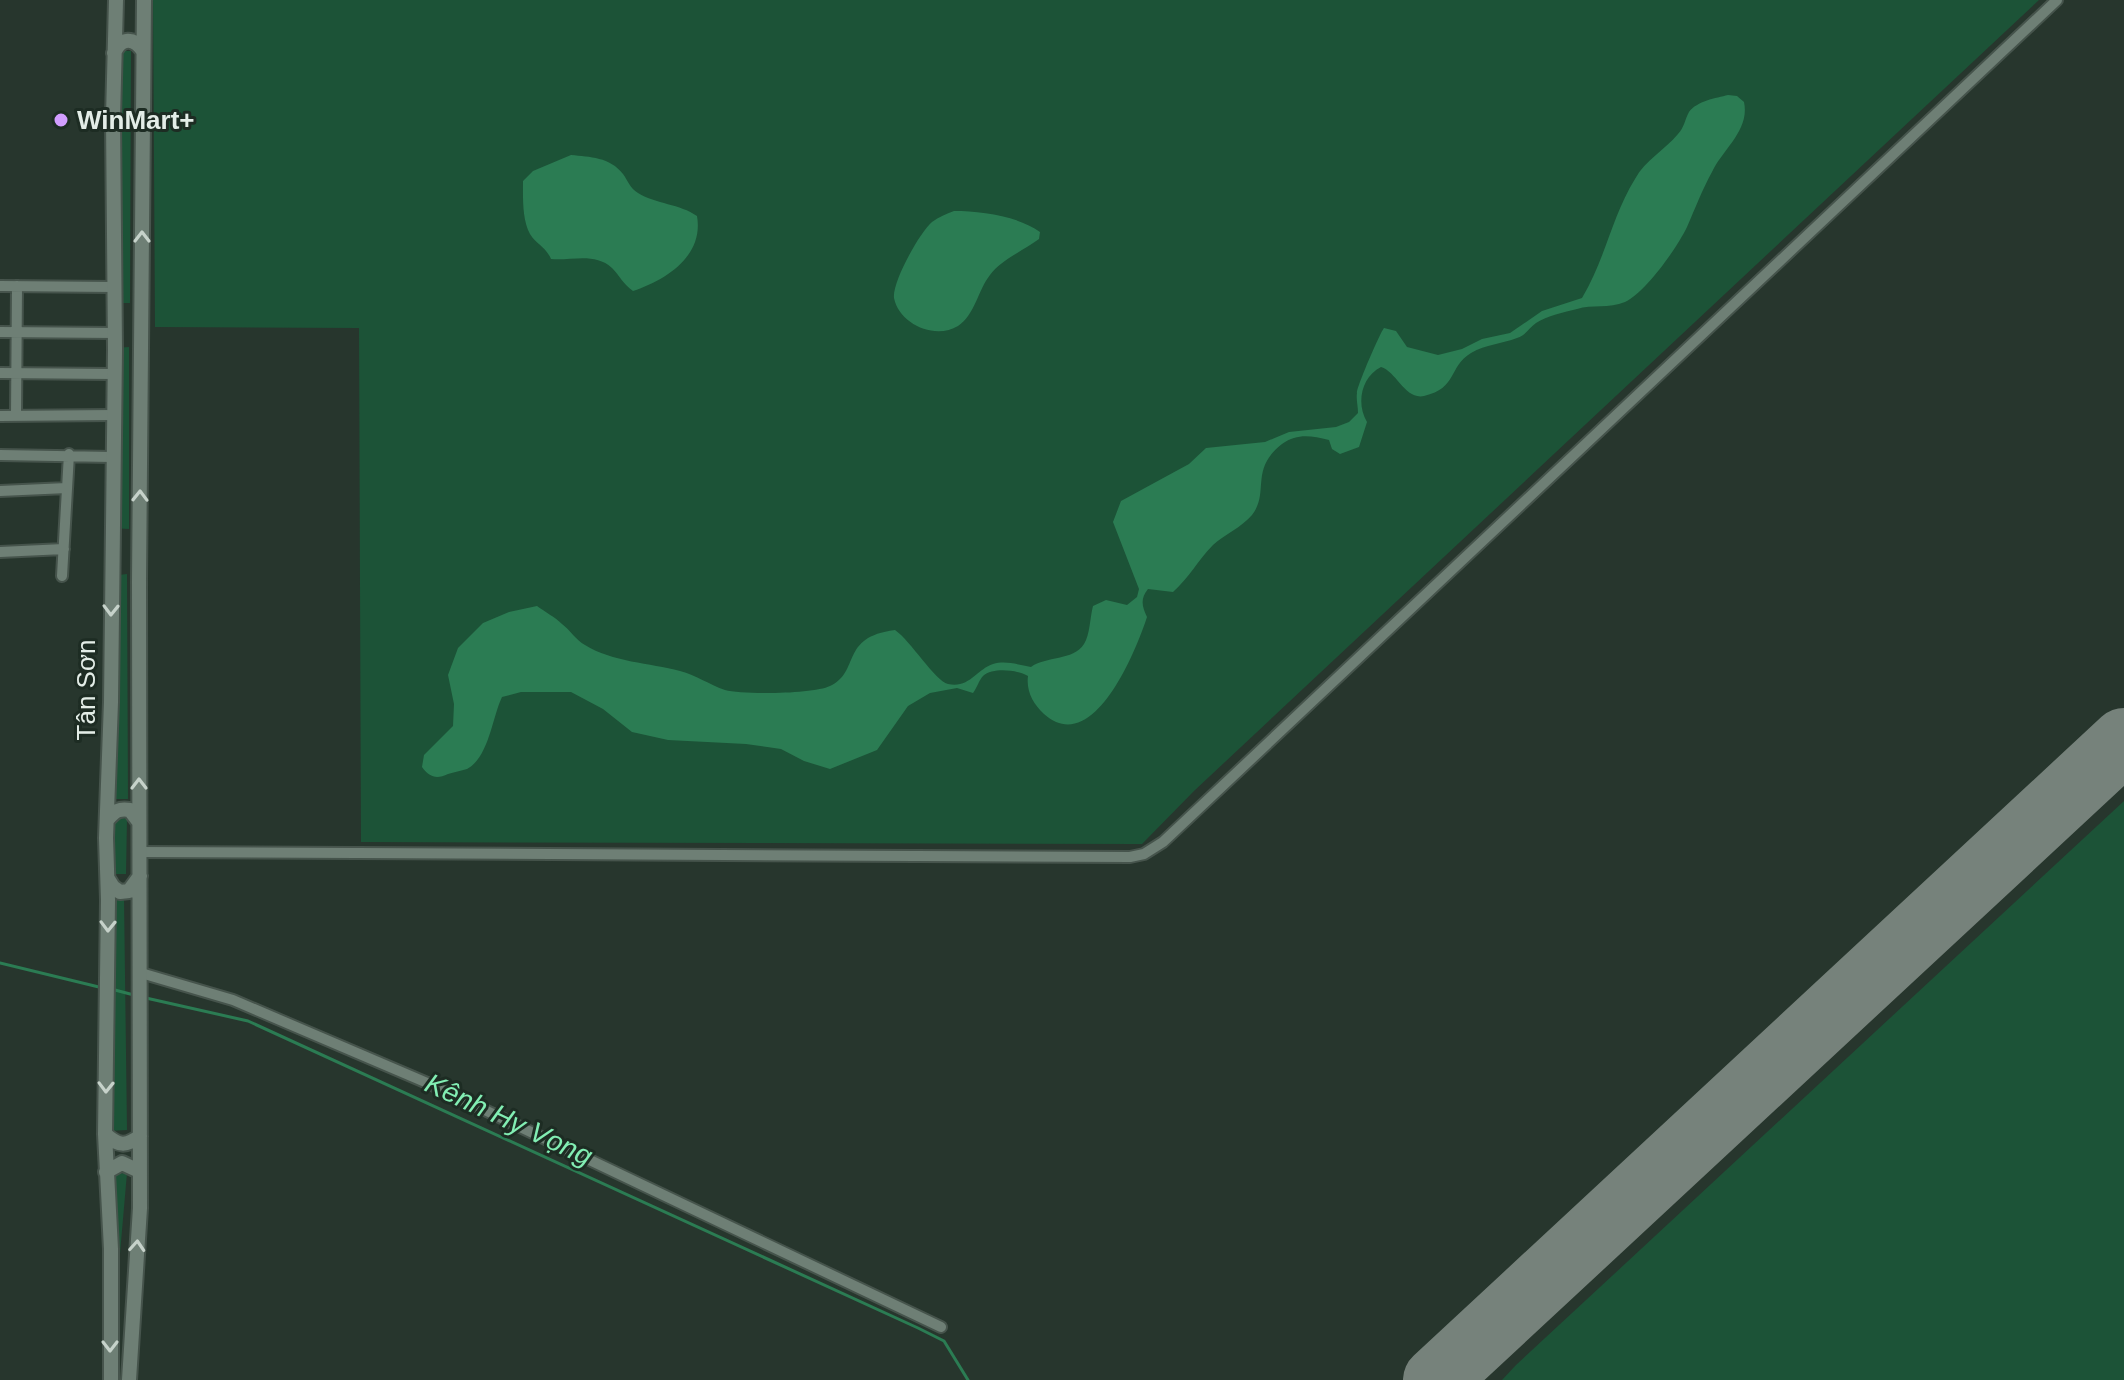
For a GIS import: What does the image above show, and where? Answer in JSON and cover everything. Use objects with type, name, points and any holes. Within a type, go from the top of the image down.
[{"type":"street","points":[[139,852],[1130,857],[1144,854],[1174,832],[2057,0]]},
{"type":"street","points":[[116,8],[126,23],[134,22],[143,7]]},
{"type":"street","name":"Tân Sơn","points":[[140,1136],[139,536],[143,7]]},
{"type":"street","name":"Tân Sơn","points":[[111,1380],[111,1249],[105,1134],[106,838],[113,533],[116,8]]},
{"type":"street","points":[[114,53],[122,42],[129,40],[138,44],[143,51]]},
{"type":"street","points":[[0,286],[114,287]]},
{"type":"street","points":[[16,416],[17,286]]},
{"type":"street","points":[[115,311],[120,318],[129,321],[137,319],[142,312]]},
{"type":"street","points":[[0,332],[115,333]]},
{"type":"street","points":[[115,350],[128,339],[135,341],[142,349]]},
{"type":"street","points":[[0,373],[113,374]]},
{"type":"street","points":[[0,416],[113,415]]},
{"type":"street","points":[[62,576],[69,454]]},
{"type":"street","points":[[0,455],[112,457]]},
{"type":"street","points":[[0,491],[67,488]]},
{"type":"street","points":[[113,533],[122,544],[135,542],[139,536]]},
{"type":"street","points":[[0,552],[64,549]]},
{"type":"street","points":[[111,573],[127,564],[136,570],[139,581]]},
{"type":"street","points":[[108,819],[114,812],[130,810],[140,823]]},
{"type":"street","points":[[108,879],[120,892],[129,891],[140,876]]},
{"type":"street","points":[[140,974],[233,1000],[432,1085],[941,1327]]},
{"type":"street","points":[[105,1134],[114,1143],[123,1145],[140,1136]]},
{"type":"street","points":[[129,1380],[140,1208],[140,1136]]},
{"type":"street","points":[[106,1172],[122,1163],[139,1171]]},
{"type":"shaded area","points":[[153,0],[2039,0],[1194,791],[1142,844],[361,842],[359,328],[155,327]]},
{"type":"shaded area","points":[[113,51],[131,51],[130,303],[114,303]]},
{"type":"shaded area","points":[[1737,96],[1744,102],[1743,122],[1712,172],[1676,246],[1642,289],[1619,304],[1550,316],[1520,337],[1477,350],[1459,364],[1448,383],[1424,396],[1406,390],[1381,367],[1374,371],[1362,392],[1362,407],[1367,422],[1359,447],[1340,454],[1332,449],[1329,440],[1305,436],[1282,444],[1266,463],[1260,498],[1252,515],[1213,545],[1173,592],[1148,589],[1143,603],[1147,617],[1133,653],[1110,695],[1095,712],[1079,722],[1062,724],[1044,714],[1031,697],[1028,676],[1012,671],[993,671],[983,676],[973,693],[957,688],[930,693],[908,706],[877,750],[830,769],[804,761],[781,749],[668,740],[632,732],[603,709],[571,692],[521,692],[502,697],[485,746],[467,769],[437,777],[422,767],[424,755],[453,726],[454,704],[448,675],[458,648],[483,623],[509,612],[537,606],[596,651],[619,659],[680,671],[734,692],[794,692],[830,686],[839,680],[858,647],[866,640],[895,630],[936,676],[955,685],[962,684],[993,664],[1031,667],[1073,653],[1086,640],[1093,606],[1106,600],[1127,605],[1137,597],[1139,589],[1113,522],[1121,501],[1189,464],[1206,448],[1265,442],[1289,432],[1336,427],[1349,422],[1358,413],[1358,388],[1384,328],[1396,331],[1407,347],[1438,355],[1462,349],[1482,339],[1510,333],[1542,311],[1582,298],[1597,269],[1620,208],[1639,172],[1680,132],[1692,108],[1707,100]]},
{"type":"shaded area","points":[[571,155],[606,161],[618,168],[638,193],[697,216],[695,243],[680,264],[658,280],[633,291],[612,268],[598,260],[551,259],[527,228],[523,181],[533,171]]},
{"type":"shaded area","points":[[954,211],[1010,218],[1040,232],[1039,239],[995,269],[972,309],[958,326],[949,330],[929,330],[910,322],[897,307],[894,298],[897,281],[927,227]]},
{"type":"shaded area","points":[[129,347],[129,529],[112,528],[114,348]]},
{"type":"shaded area","points":[[127,574],[128,799],[110,799],[110,576]]},
{"type":"shaded area","points":[[2124,801],[2124,1380],[1502,1380],[1516,1365]]},
{"type":"shaded area","points":[[127,818],[126,874],[109,874],[110,819]]},
{"type":"shaded area","points":[[108,897],[124,897],[127,1130],[108,1131]]},
{"type":"shaded area","points":[[127,1173],[113,1334],[108,1174]]},
{"type":"waterway","name":"Kênh Hy Vọng","points":[[0,963],[103,988]]},
{"type":"waterway","name":"Kênh Hy Vọng","points":[[111,989],[134,995]]},
{"type":"waterway","name":"Kênh Hy Vọng","points":[[146,998],[248,1021],[918,1328],[944,1341],[968,1380]]},
{"type":"taxiway","points":[[1443,1380],[1459,1358]]},
{"type":"runway","points":[[1436,1380],[2124,741]]},
{"type":"place","name":"WinMart+","points":[[61,120]]}]
